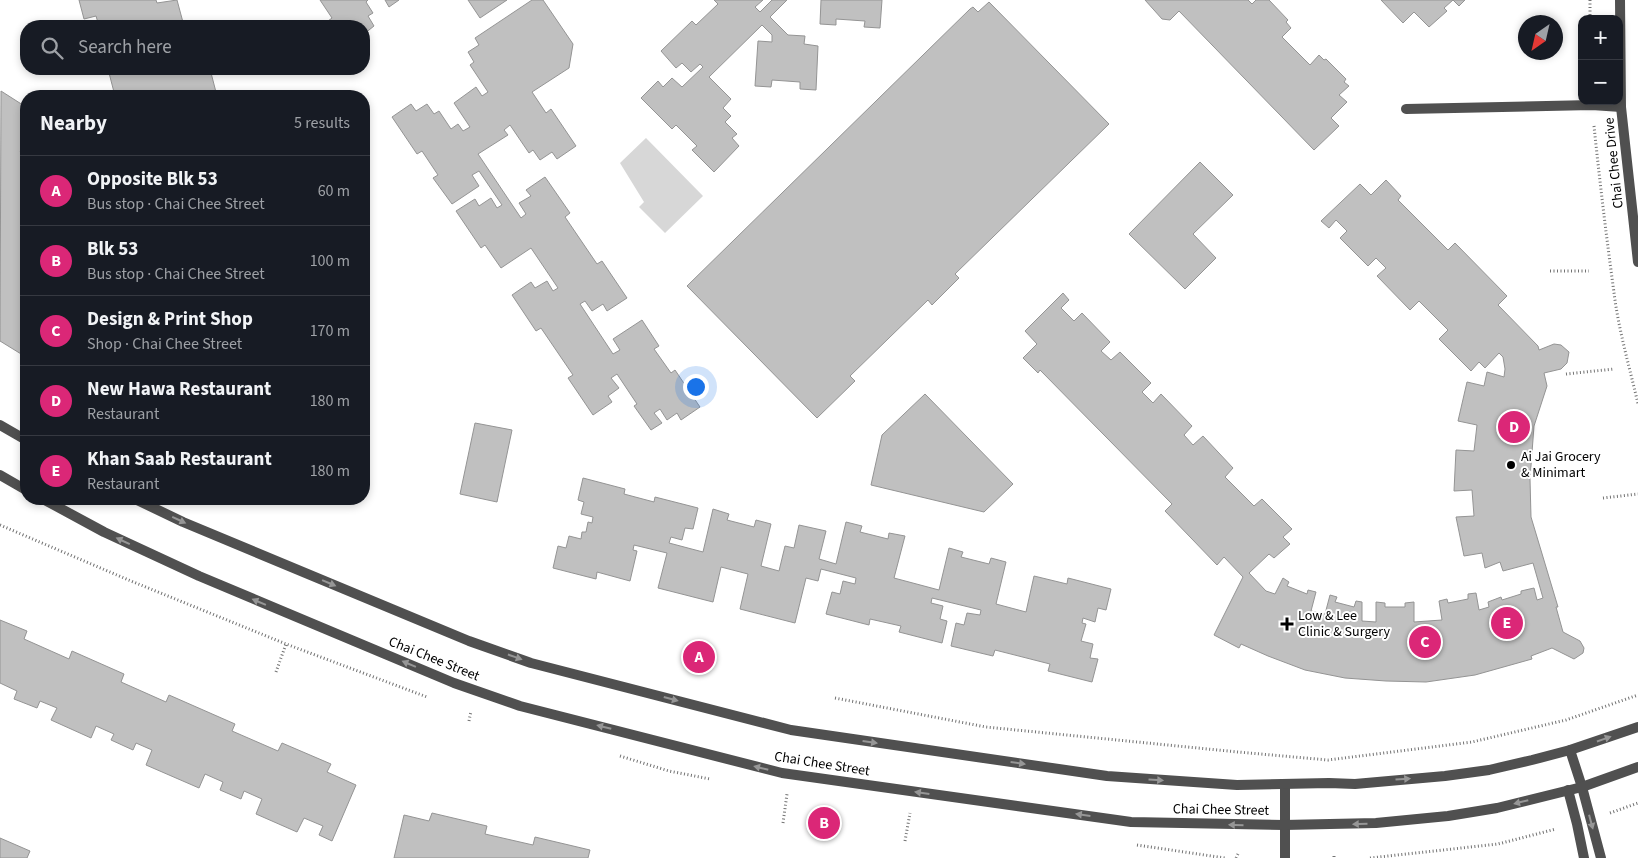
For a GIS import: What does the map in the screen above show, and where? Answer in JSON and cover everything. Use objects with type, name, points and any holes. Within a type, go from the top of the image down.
[{"type":"street","name":"Chai Chee Drive","points":[[1620,0],[1622,107],[1638,262]]},
{"type":"street","points":[[1406,109],[1592,105],[1622,107]]},
{"type":"street","points":[[0,426],[20,437]]},
{"type":"street","points":[[0,475],[20,487]]},
{"type":"street","name":"Chai Chee Street","points":[[54,505],[104,532],[199,576],[454,683],[520,706],[782,773],[1131,822],[1284,825],[1376,823],[1448,816],[1497,808],[1582,787],[1638,767]]},
{"type":"street","name":"Chai Chee Street","points":[[148,505],[183,522],[468,641],[531,663],[791,730],[1107,776],[1238,785],[1355,784],[1489,770],[1570,750],[1638,728]]},
{"type":"street","points":[[1570,750],[1601,858]]},
{"type":"street","points":[[1285,784],[1285,858]]},
{"type":"street","points":[[1568,790],[1578,824],[1584,858]]},
{"type":"path","points":[[1590,0],[1590,15]]},
{"type":"path","points":[[1592,105],[1605,229],[1616,300],[1638,404]]},
{"type":"path","points":[[1550,271],[1589,271]]},
{"type":"path","points":[[1566,374],[1614,369]]},
{"type":"path","points":[[1603,498],[1638,494]]},
{"type":"path","points":[[276,672],[286,644]]},
{"type":"path","points":[[835,698],[986,727],[1328,760],[1472,742],[1566,720],[1638,695]]},
{"type":"path","points":[[469,721],[471,710]]},
{"type":"path","points":[[783,823],[787,794]]},
{"type":"path","points":[[1591,820],[1638,803]]},
{"type":"path","points":[[905,841],[910,813]]},
{"type":"path","points":[[1370,858],[1498,844],[1578,824]]},
{"type":"shaded area","points":[[646,138],[703,196],[665,233],[639,207],[644,202],[620,163]]},
{"type":"building","points":[[79,0],[156,0],[157,3],[177,0],[182,20],[97,20],[96,16],[84,19]]},
{"type":"building","points":[[320,0],[368,0],[366,2],[373,13],[368,16],[374,26],[370,29],[370,20],[329,20],[332,18]]},
{"type":"building","points":[[385,0],[399,0],[389,7]]},
{"type":"building","points":[[468,0],[507,0],[480,18]]},
{"type":"building","points":[[532,0],[543,0],[573,44],[569,68],[532,92],[546,113],[551,109],[576,146],[557,159],[552,152],[540,160],[533,150],[529,153],[510,125],[504,130],[508,135],[478,154],[521,218],[526,214],[519,203],[531,196],[526,190],[545,177],[570,213],[565,217],[597,264],[602,261],[627,298],[607,311],[603,304],[592,311],[585,301],[580,304],[613,354],[620,350],[613,339],[642,320],[659,346],[654,349],[671,373],[675,370],[700,407],[681,420],[677,413],[667,420],[660,409],[654,413],[662,423],[651,430],[634,406],[637,404],[617,374],[611,378],[619,388],[608,396],[612,402],[593,415],[568,378],[573,375],[541,328],[536,331],[512,295],[531,282],[535,288],[547,281],[553,291],[558,288],[531,248],[501,268],[485,245],[481,248],[456,211],[475,199],[479,206],[491,198],[497,208],[502,205],[479,171],[472,175],[479,186],[452,204],[433,178],[438,175],[422,151],[417,154],[392,117],[411,104],[416,111],[427,104],[434,114],[439,111],[451,129],[458,124],[463,131],[470,127],[454,103],[476,87],[482,96],[488,92],[470,65],[474,62],[468,52],[479,45],[475,38]]},
{"type":"building","points":[[714,0],[763,0],[755,7],[760,12],[772,0],[787,0],[770,17],[788,35],[805,36],[804,44],[818,46],[816,90],[800,89],[800,82],[772,80],[771,87],[755,86],[758,41],[772,42],[772,35],[762,25],[709,77],[731,99],[723,108],[731,116],[725,122],[737,134],[732,138],[739,146],[714,172],[692,150],[697,146],[676,125],[672,129],[641,98],[658,81],[663,87],[672,78],[682,87],[703,67],[700,64],[691,72],[682,63],[676,68],[661,51],[692,21],[696,25],[718,4]]},
{"type":"building","points":[[821,0],[882,0],[880,28],[864,27],[865,21],[836,19],[836,25],[820,24]]},
{"type":"building","points":[[1145,0],[1248,0],[1252,4],[1256,0],[1269,0],[1288,20],[1286,22],[1291,28],[1282,37],[1310,65],[1319,55],[1324,60],[1326,59],[1346,79],[1344,82],[1349,86],[1339,95],[1347,102],[1331,118],[1339,126],[1314,150],[1179,11],[1170,20],[1162,19]]},
{"type":"building","points":[[1381,0],[1453,0],[1444,8],[1447,11],[1429,27],[1414,12],[1403,23]]},
{"type":"building","points":[[1453,0],[1465,0],[1459,6]]},
{"type":"building","points":[[989,2],[1109,124],[955,274],[959,278],[932,305],[928,300],[850,376],[855,381],[817,418],[687,286],[970,9],[973,7],[978,12]]},
{"type":"building","points":[[110,75],[212,75],[215,90],[113,90]]},
{"type":"building","points":[[1,91],[20,103],[20,353],[0,341]]},
{"type":"building","points":[[1200,162],[1233,195],[1193,234],[1216,258],[1185,289],[1129,234]]},
{"type":"building","points":[[1386,180],[1401,196],[1398,200],[1448,250],[1455,243],[1507,296],[1498,305],[1538,346],[1539,350],[1554,344],[1561,345],[1569,352],[1567,363],[1561,369],[1544,373],[1547,386],[1534,426],[1530,479],[1531,517],[1558,607],[1556,607],[1563,632],[1580,641],[1584,648],[1583,653],[1574,659],[1552,648],[1531,656],[1532,659],[1475,675],[1426,682],[1386,681],[1345,678],[1305,670],[1241,644],[1239,648],[1214,635],[1243,577],[1224,557],[1217,565],[1165,511],[1172,504],[1040,370],[1038,373],[1023,358],[1037,344],[1025,331],[1063,293],[1069,300],[1061,308],[1074,321],[1082,313],[1110,342],[1101,351],[1111,360],[1120,352],[1151,383],[1142,392],[1153,403],[1161,394],[1192,426],[1184,435],[1193,445],[1203,436],[1233,468],[1225,477],[1254,506],[1262,499],[1292,529],[1283,537],[1290,544],[1274,558],[1269,554],[1249,573],[1266,591],[1275,594],[1283,578],[1289,582],[1287,586],[1307,594],[1308,590],[1316,592],[1311,611],[1325,614],[1330,595],[1337,597],[1335,602],[1354,607],[1356,601],[1362,602],[1362,621],[1376,622],[1376,602],[1385,603],[1385,607],[1405,607],[1405,603],[1414,602],[1414,622],[1442,620],[1439,601],[1447,599],[1448,603],[1468,599],[1468,594],[1476,593],[1479,610],[1489,607],[1488,602],[1501,597],[1502,600],[1521,594],[1521,591],[1534,588],[1537,600],[1543,598],[1533,563],[1503,571],[1500,562],[1485,568],[1482,553],[1464,556],[1456,517],[1474,516],[1472,490],[1454,491],[1456,450],[1474,451],[1477,425],[1458,421],[1467,382],[1484,386],[1487,372],[1504,377],[1503,357],[1499,353],[1485,368],[1479,362],[1471,371],[1439,339],[1448,330],[1419,301],[1410,310],[1377,276],[1386,268],[1376,258],[1368,266],[1340,238],[1347,231],[1336,220],[1329,228],[1321,221],[1360,184],[1371,195]]},
{"type":"building","points":[[925,394],[1013,484],[984,512],[871,485],[882,435]]},
{"type":"building","points":[[475,423],[512,430],[497,502],[460,494]]},
{"type":"building","points":[[583,478],[625,489],[624,494],[654,502],[655,497],[698,508],[693,529],[685,528],[682,540],[671,537],[669,543],[703,552],[713,509],[729,514],[727,520],[754,527],[756,520],[771,524],[761,566],[779,571],[785,546],[794,548],[799,525],[826,531],[819,559],[836,564],[846,522],[862,526],[860,532],[888,539],[889,533],[905,536],[894,578],[939,590],[949,548],[963,552],[961,557],[989,564],[991,558],[1006,562],[996,604],[1026,612],[1034,576],[1067,584],[1068,578],[1111,589],[1106,610],[1098,608],[1095,622],[1083,618],[1082,623],[1086,624],[1081,641],[1093,644],[1090,658],[1098,659],[1092,682],[1048,671],[1050,664],[995,650],[993,656],[951,646],[956,623],[964,625],[967,613],[980,615],[981,610],[932,598],[931,603],[943,606],[940,619],[947,621],[942,643],[899,632],[901,626],[870,619],[869,625],[826,614],[832,592],[840,594],[843,581],[855,584],[856,578],[821,569],[818,581],[806,578],[795,623],[740,609],[748,574],[721,567],[713,602],[658,588],[667,553],[634,545],[633,550],[637,551],[630,581],[597,572],[596,579],[553,568],[558,546],[566,548],[569,536],[581,539],[582,532],[586,532],[588,522],[592,523],[593,517],[581,514],[584,502],[578,500]]},
{"type":"building","points":[[0,620],[27,631],[24,639],[69,659],[72,651],[124,674],[121,682],[166,702],[169,695],[235,724],[232,731],[278,751],[282,743],[331,764],[327,772],[356,785],[332,841],[319,835],[323,826],[304,818],[297,832],[256,814],[262,799],[244,791],[241,799],[220,790],[223,782],[205,774],[199,788],[146,765],[152,750],[136,743],[133,750],[111,740],[114,734],[96,726],[91,738],[51,720],[57,708],[40,701],[37,708],[14,699],[17,691],[0,683]]},
{"type":"building","points":[[432,813],[487,826],[485,834],[533,845],[535,837],[590,850],[588,858],[394,858],[404,815],[429,821]]},
{"type":"building","points":[[0,838],[30,851],[27,858],[0,858]]},
{"type":"place","name":"New Hawa Restaurant","points":[[1514,427]]},
{"type":"place","name":"Ai Jai Grocery & Minimart","points":[[1511,465]]},
{"type":"place","name":"Khan Saab Restaurant","points":[[1507,623]]},
{"type":"place","name":"Low & Lee Clinic & Surgery","points":[[1287,624]]},
{"type":"place","name":"Design & Print Shop","points":[[1425,642]]},
{"type":"place","name":"Opposite Blk 53","points":[[699,657]]},
{"type":"place","name":"Blk 53","points":[[824,823]]}]
